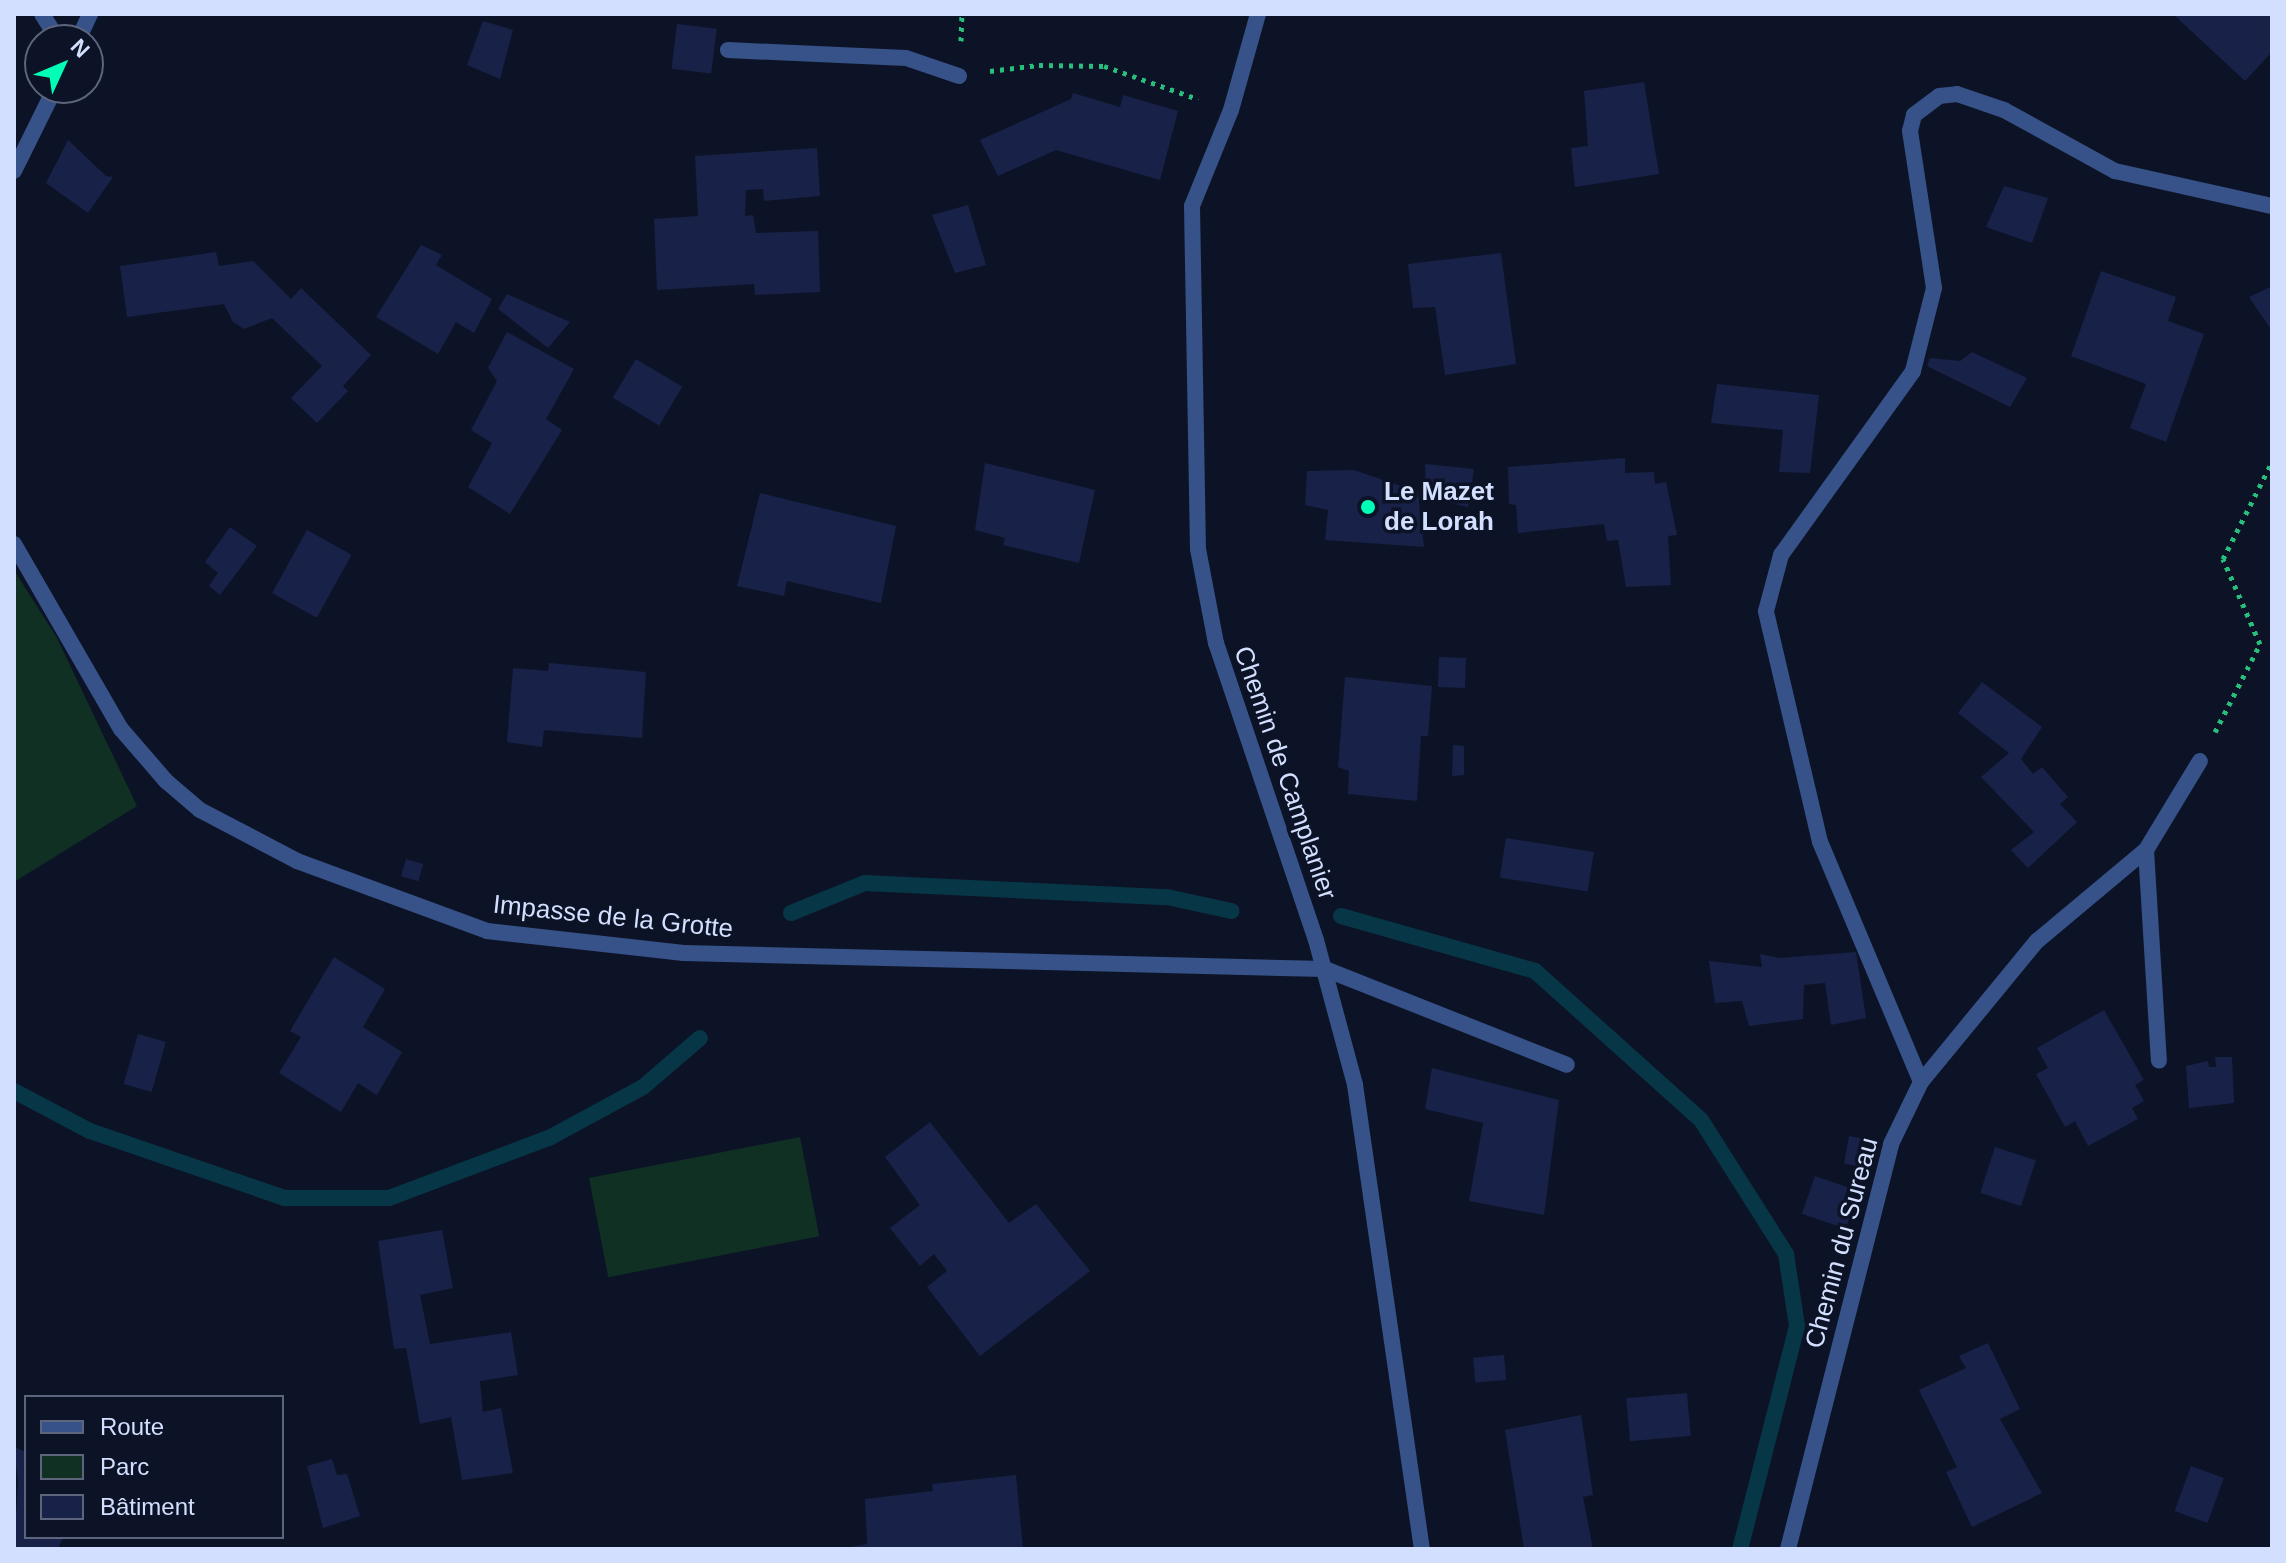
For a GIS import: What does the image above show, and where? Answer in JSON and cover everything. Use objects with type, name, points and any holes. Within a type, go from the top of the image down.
[{"type":"street","name":"Chemin de Camplanier","points":[[1258,14],[1231,110],[1192,206],[1198,549],[1216,643],[1325,969],[1355,1085],[1422,1549]]},
{"type":"street","points":[[728,50],[906,58],[959,76]]},
{"type":"street","points":[[1921,1082],[1820,842],[1766,611],[1781,555],[1913,371],[1934,288],[1910,131],[1914,115],[1939,96],[1957,94],[2004,110],[2115,171],[2272,206]]},
{"type":"street","points":[[14,171],[47,104]]},
{"type":"street","name":"Impasse de la Grotte","points":[[14,544],[121,729],[166,781],[200,810],[297,861],[487,931],[684,953],[1325,969]]},
{"type":"street","name":"Chemin du Sureau","points":[[1788,1549],[1891,1144],[1921,1082],[2037,941],[2146,850],[2200,761]]},
{"type":"street","points":[[2146,850],[2159,1061]]},
{"type":"street","points":[[1325,969],[1567,1065]]},
{"type":"path","points":[[962,14],[959,76],[1039,65],[1104,66],[1231,110]]},
{"type":"path","points":[[2200,761],[2260,644],[2223,559],[2272,462]]},
{"type":"green space","points":[[14,570],[57,638],[137,806],[14,882]]},
{"type":"green space","points":[[800,1137],[819,1236],[608,1277],[589,1178]]},
{"type":"building","points":[[2173,14],[2272,14],[2272,52],[2245,81]]},
{"type":"building","points":[[483,21],[513,30],[500,79],[467,65]]},
{"type":"building","points":[[677,24],[717,29],[711,74],[672,69]]},
{"type":"building","points":[[1644,82],[1659,174],[1575,187],[1571,148],[1588,146],[1584,91]]},
{"type":"building","points":[[1073,93],[1120,107],[1123,95],[1178,111],[1160,180],[1056,150],[998,176],[980,140],[1071,99]]},
{"type":"building","points":[[68,140],[106,176],[113,177],[88,213],[46,183]]},
{"type":"building","points":[[817,148],[820,196],[764,201],[763,189],[746,190],[745,216],[753,215],[756,233],[818,231],[820,292],[755,295],[754,284],[657,290],[654,219],[698,216],[695,156]]},
{"type":"building","points":[[2004,186],[2048,198],[2032,243],[1986,227]]},
{"type":"building","points":[[968,205],[986,265],[955,273],[932,215]]},
{"type":"building","points":[[421,245],[442,255],[436,265],[492,299],[474,333],[456,322],[438,354],[376,317]]},
{"type":"building","points":[[216,252],[219,266],[253,261],[291,299],[301,288],[371,355],[343,386],[348,391],[317,423],[291,398],[322,366],[272,318],[244,329],[233,322],[224,304],[127,317],[120,266]]},
{"type":"building","points":[[1501,253],[1516,364],[1445,375],[1435,307],[1413,308],[1408,264]]},
{"type":"building","points":[[2101,271],[2176,297],[2168,321],[2204,334],[2166,442],[2130,428],[2146,384],[2071,356]]},
{"type":"building","points":[[2272,286],[2272,331],[2249,297]]},
{"type":"building","points":[[507,294],[570,322],[548,348],[498,309]]},
{"type":"building","points":[[507,332],[574,369],[546,419],[562,430],[510,514],[468,487],[492,443],[471,430],[497,381],[488,368]]},
{"type":"building","points":[[1972,352],[2027,378],[2010,407],[1927,366],[1930,358],[1960,361]]},
{"type":"building","points":[[636,359],[682,387],[659,425],[613,398]]},
{"type":"building","points":[[1717,384],[1819,395],[1810,473],[1779,472],[1783,430],[1711,423]]},
{"type":"building","points":[[1625,458],[1625,473],[1654,472],[1655,484],[1666,482],[1677,535],[1668,536],[1671,585],[1626,587],[1618,540],[1607,541],[1604,524],[1518,533],[1516,505],[1509,504],[1508,467]]},
{"type":"building","points":[[985,463],[1095,490],[1079,563],[1003,545],[1005,538],[975,530]]},
{"type":"building","points":[[1425,464],[1474,469],[1468,507],[1426,497]]},
{"type":"building","name":"Le Mazet de Lorah","points":[[1354,470],[1418,492],[1424,547],[1325,540],[1328,510],[1305,505],[1307,471]]},
{"type":"building","points":[[760,493],[896,526],[881,603],[787,581],[784,596],[737,586]]},
{"type":"building","points":[[230,527],[257,546],[220,595],[209,586],[218,573],[205,562]]},
{"type":"building","points":[[307,530],[352,555],[317,618],[272,593]]},
{"type":"building","points":[[1439,657],[1466,658],[1465,688],[1438,687]]},
{"type":"building","points":[[549,663],[646,672],[642,738],[544,730],[542,747],[507,742],[513,668],[548,671]]},
{"type":"building","points":[[1345,677],[1432,686],[1428,736],[1421,736],[1417,801],[1348,794],[1349,771],[1338,767]]},
{"type":"building","points":[[1982,682],[2042,727],[2021,759],[2033,774],[2042,767],[2068,797],[2060,804],[2077,822],[2028,868],[2011,850],[2034,832],[1981,777],[2009,753],[1958,713]]},
{"type":"building","points":[[1453,745],[1464,746],[1464,775],[1452,776]]},
{"type":"building","points":[[1506,838],[1594,852],[1588,891],[1500,878]]},
{"type":"building","points":[[406,859],[423,864],[418,881],[401,876]]},
{"type":"building","points":[[1856,952],[1866,1018],[1831,1025],[1825,983],[1804,985],[1803,1019],[1749,1026],[1742,1001],[1715,1003],[1709,961],[1762,967],[1760,954],[1780,958]]},
{"type":"building","points":[[334,957],[385,989],[363,1027],[402,1052],[377,1095],[358,1083],[341,1112],[279,1073],[301,1037],[290,1031]]},
{"type":"building","points":[[2104,1010],[2144,1080],[2135,1085],[2144,1101],[2132,1108],[2138,1119],[2088,1146],[2075,1121],[2065,1127],[2036,1074],[2048,1068],[2037,1048]]},
{"type":"building","points":[[138,1034],[166,1042],[152,1092],[124,1084]]},
{"type":"building","points":[[2215,1057],[2232,1057],[2234,1103],[2189,1108],[2186,1066],[2208,1061],[2209,1067],[2216,1067]]},
{"type":"building","points":[[1432,1068],[1559,1100],[1544,1215],[1469,1201],[1483,1123],[1425,1109]]},
{"type":"building","points":[[930,1122],[1009,1223],[1036,1204],[1090,1271],[980,1356],[927,1287],[947,1271],[934,1254],[920,1266],[890,1228],[920,1205],[885,1157]]},
{"type":"building","points":[[1849,1136],[1876,1141],[1871,1168],[1844,1164]]},
{"type":"building","points":[[1995,1147],[2036,1160],[2021,1206],[1980,1193]]},
{"type":"building","points":[[1815,1176],[1858,1191],[1845,1229],[1802,1214]]},
{"type":"building","points":[[442,1230],[453,1288],[420,1295],[430,1344],[511,1332],[518,1375],[480,1381],[483,1412],[501,1408],[513,1473],[462,1480],[451,1417],[420,1424],[406,1348],[394,1349],[378,1241]]},
{"type":"building","points":[[1988,1343],[2020,1409],[2000,1419],[2042,1493],[1972,1527],[1946,1472],[1957,1467],[1919,1390],[1966,1368],[1959,1356]]},
{"type":"building","points":[[1504,1355],[1506,1380],[1475,1383],[1473,1358]]},
{"type":"building","points":[[1687,1393],[1691,1436],[1630,1441],[1626,1398]]},
{"type":"building","points":[[1581,1415],[1593,1495],[1583,1497],[1593,1549],[1524,1549],[1505,1430]]},
{"type":"building","points":[[14,1447],[24,1451],[24,1539],[62,1539],[58,1549],[14,1549],[18,1483]]},
{"type":"building","points":[[332,1459],[337,1475],[347,1474],[360,1516],[323,1528],[307,1466]]},
{"type":"building","points":[[2191,1466],[2224,1478],[2207,1523],[2175,1511]]},
{"type":"building","points":[[1016,1475],[1023,1549],[839,1549],[867,1544],[865,1499],[933,1491],[932,1484]]},
{"type":"waterway","points":[[791,913],[865,883],[1167,897],[1232,911]]},
{"type":"waterway","points":[[1341,916],[1535,971],[1701,1120],[1786,1254],[1797,1326],[1740,1549]]},
{"type":"waterway","points":[[14,1091],[90,1131],[285,1198],[389,1198],[549,1138],[643,1087],[700,1038]]},
{"type":"place","name":"Le Mazet de Lorah","points":[[1368,507]]}]
